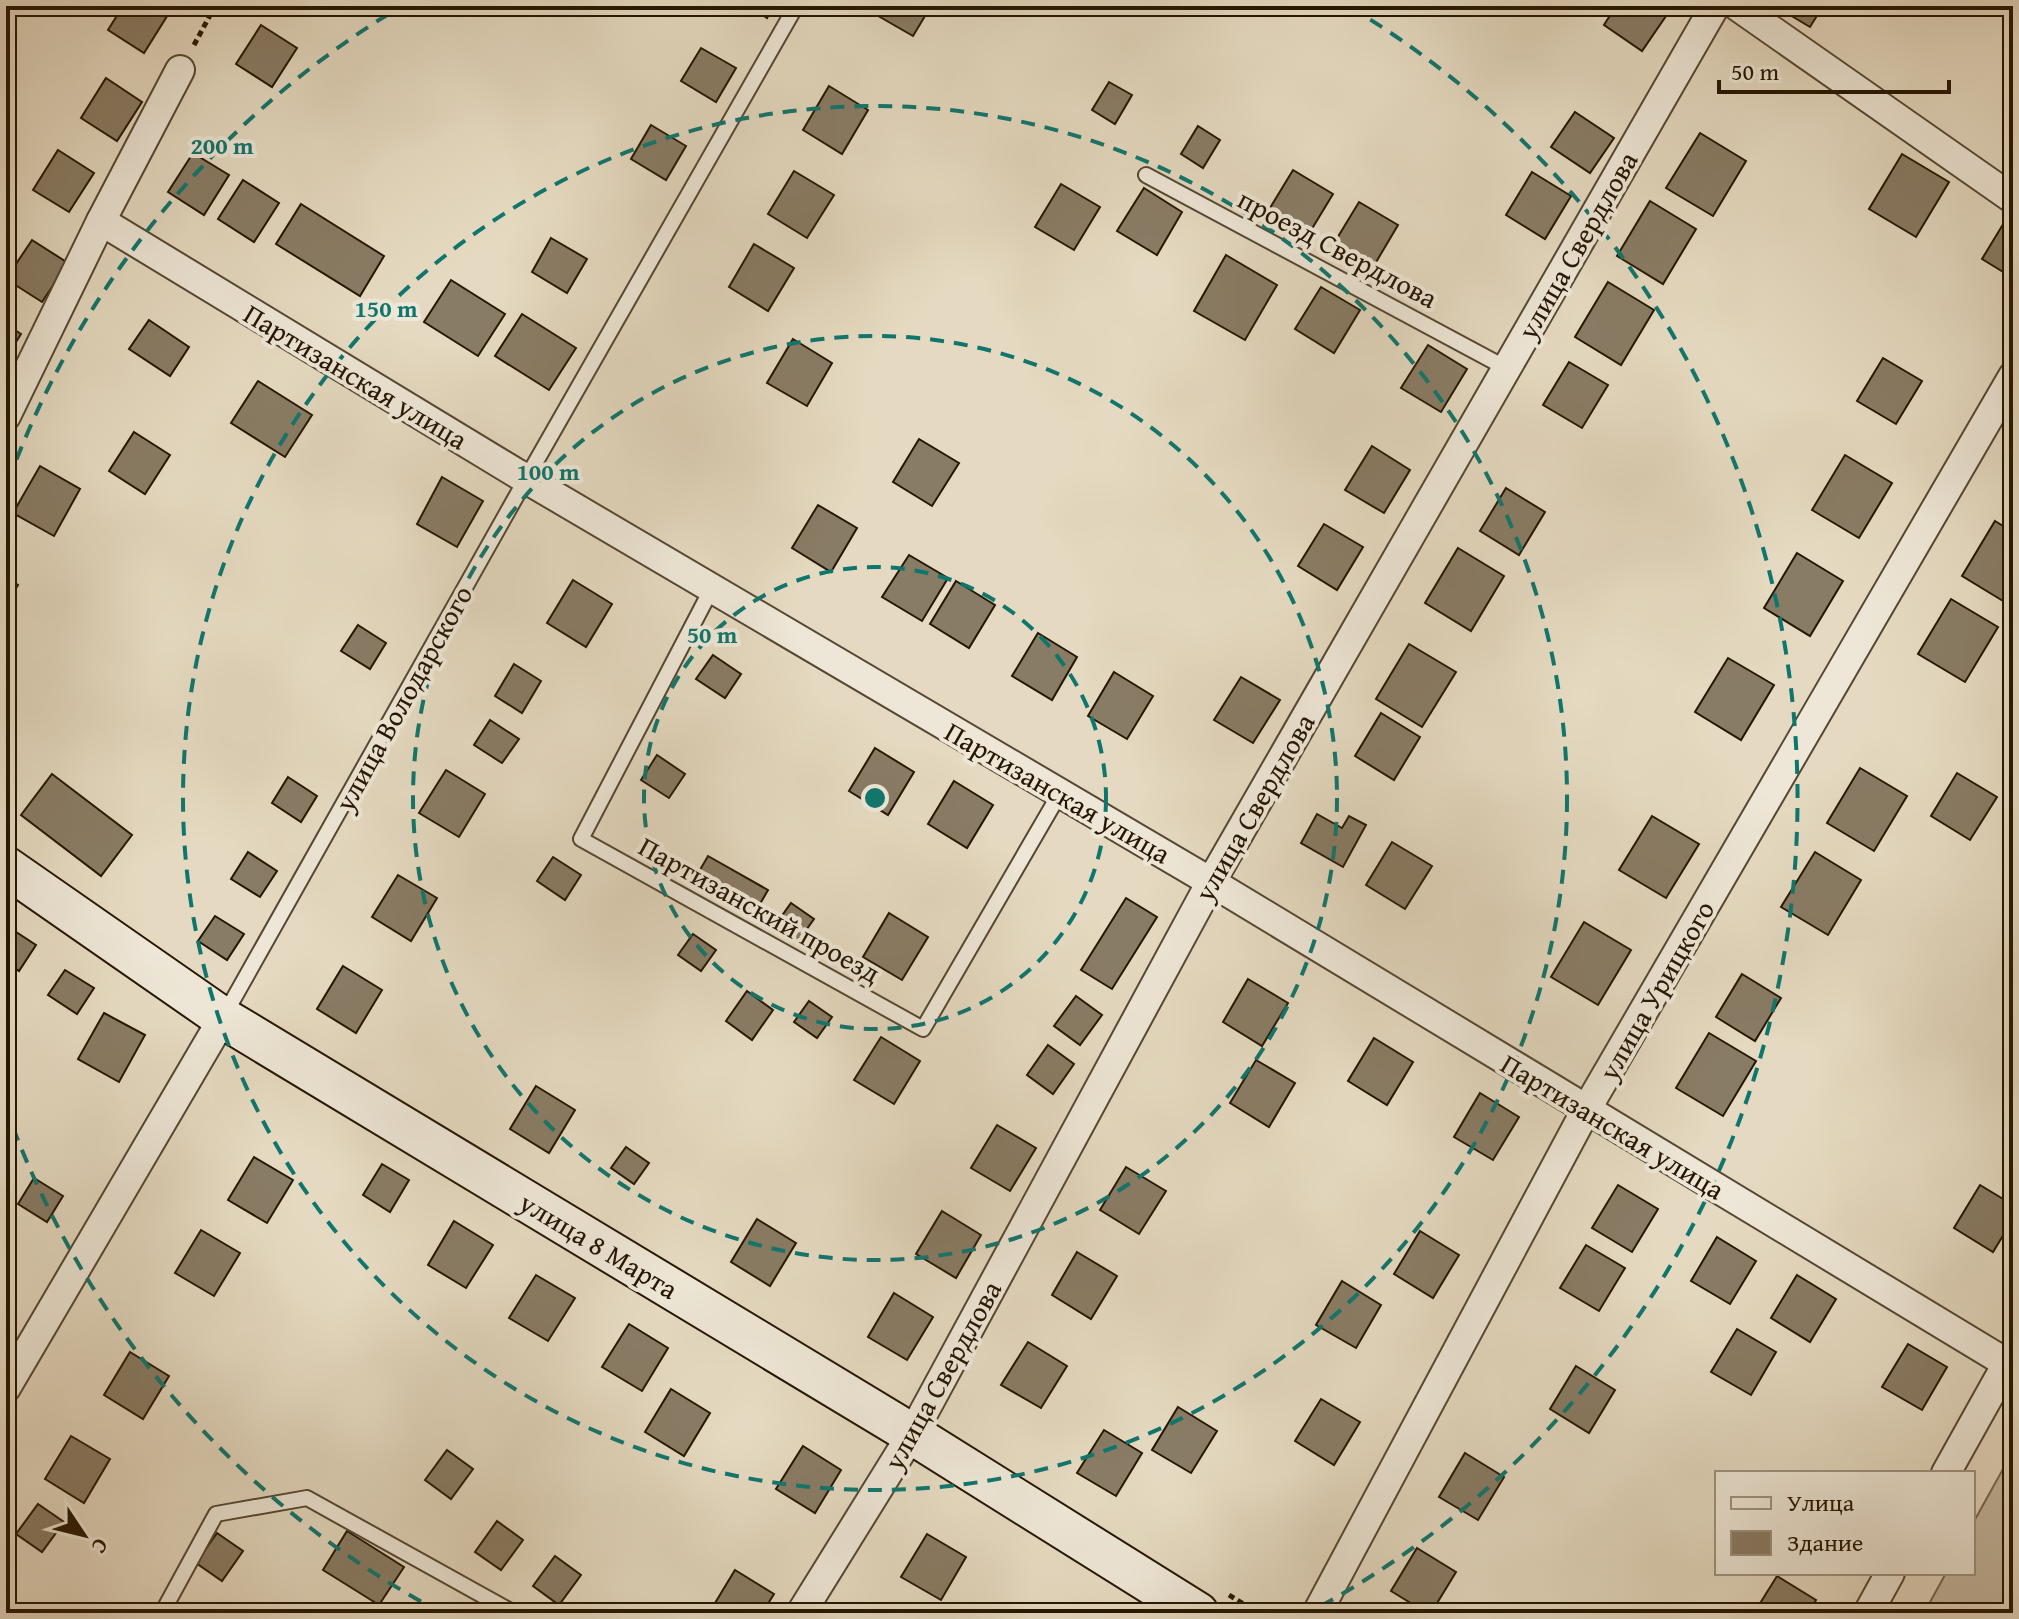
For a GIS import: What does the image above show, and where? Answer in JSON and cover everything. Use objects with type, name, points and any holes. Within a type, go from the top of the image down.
[{"type":"main road","name":"улица 8 Марта","points":[[6,867],[223,1018],[912,1434],[1198,1613]]},
{"type":"street","name":"улица Свердлова","points":[[801,1613],[912,1434],[1211,882],[1715,6]]},
{"type":"street","points":[[1737,6],[2013,199]]},
{"type":"street","points":[[6,416],[101,221],[180,70]]},
{"type":"street","name":"Партизанская улица","points":[[101,221],[526,479],[1211,882],[1586,1110],[2011,1361]]},
{"type":"street","name":"улица Урицкого","points":[[1317,1613],[1586,1110],[2013,376]]},
{"type":"street","name":"улица Володарского","points":[[6,1388],[223,1018]]},
{"type":"street","points":[[1947,1471],[2011,1361]]},
{"type":"street","points":[[1868,1613],[1889,1575]]},
{"type":"lane","name":"улица Володарского","points":[[223,1018],[796,6]]},
{"type":"lane","name":"проезд Свердлова","points":[[1146,175],[1506,368]]},
{"type":"lane","name":"Партизанский проезд","points":[[712,588],[581,839],[923,1029],[1060,793]]},
{"type":"lane","points":[[162,1613],[216,1514],[307,1498],[514,1613]]},
{"type":"path","points":[[180,70],[215,6]]},
{"type":"shaded area","points":[[2013,1451],[2013,1613],[1924,1613],[1945,1575],[1975,1575],[1975,1519]]},
{"type":"building","points":[[123,6],[157,6],[169,13],[144,53],[108,30]]},
{"type":"building","points":[[749,6],[774,6],[767,18]]},
{"type":"building","points":[[877,6],[931,6],[913,36],[873,13]]},
{"type":"building","points":[[1616,6],[1651,6],[1666,16],[1642,51],[1604,25]]},
{"type":"building","points":[[1775,6],[1823,6],[1810,27]]},
{"type":"building","points":[[261,25],[297,48],[272,87],[236,64]]},
{"type":"building","points":[[701,48],[736,68],[716,102],[681,81]]},
{"type":"building","points":[[106,78],[142,102],[117,141],[81,118]]},
{"type":"building","points":[[1109,82],[1132,95],[1115,124],[1092,110]]},
{"type":"building","points":[[829,86],[868,110],[842,154],[803,130]]},
{"type":"building","points":[[1575,112],[1614,138],[1590,173],[1551,147]]},
{"type":"building","points":[[651,125],[686,146],[666,180],[631,159]]},
{"type":"building","points":[[1198,126],[1220,140],[1203,168],[1181,154]]},
{"type":"building","points":[[1700,133],[1746,161],[1713,216],[1666,188]]},
{"type":"building","points":[[58,150],[94,173],[69,212],[33,190]]},
{"type":"building","points":[[193,153],[229,175],[204,215],[168,192]]},
{"type":"building","points":[[1902,154],[1949,182],[1916,237],[1869,209]]},
{"type":"building","points":[[1293,170],[1333,194],[1307,237],[1267,213]]},
{"type":"building","points":[[794,171],[834,195],[807,238],[768,214]]},
{"type":"building","points":[[1532,172],[1571,196],[1545,239],[1506,215]]},
{"type":"building","points":[[243,180],[279,203],[254,242],[218,219]]},
{"type":"building","points":[[1061,184],[1100,207],[1074,250],[1035,227]]},
{"type":"building","points":[[1144,188],[1182,212],[1157,255],[1117,231]]},
{"type":"building","points":[[1650,201],[1696,229],[1663,284],[1617,256]]},
{"type":"building","points":[[1359,202],[1398,225],[1372,269],[1333,245]]},
{"type":"building","points":[[301,204],[384,256],[360,296],[276,244]]},
{"type":"building","points":[[2008,216],[2013,219],[2013,278],[1982,259]]},
{"type":"building","points":[[551,238],[587,259],[567,293],[532,272]]},
{"type":"building","points":[[32,240],[68,263],[42,302],[6,279]]},
{"type":"building","points":[[754,244],[794,268],[768,311],[729,287]]},
{"type":"building","points":[[1226,255],[1277,285],[1245,340],[1194,311]]},
{"type":"building","points":[[451,280],[505,314],[478,356],[424,322]]},
{"type":"building","points":[[1608,282],[1654,310],[1621,365],[1575,337]]},
{"type":"building","points":[[1321,287],[1360,310],[1334,353],[1295,329]]},
{"type":"building","points":[[522,314],[576,348],[549,390],[495,356]]},
{"type":"building","points":[[149,320],[189,347],[170,376],[129,349]]},
{"type":"building","points":[[6,324],[21,334],[6,358]]},
{"type":"building","points":[[793,339],[832,363],[807,406],[767,383]]},
{"type":"building","points":[[1428,345],[1467,369],[1441,412],[1401,388]]},
{"type":"building","points":[[1883,358],[1922,381],[1896,424],[1857,401]]},
{"type":"building","points":[[1569,362],[1608,385],[1582,428],[1543,405]]},
{"type":"building","points":[[258,381],[312,415],[285,457],[231,423]]},
{"type":"building","points":[[134,432],[170,455],[145,494],[109,471]]},
{"type":"building","points":[[919,439],[959,463],[932,506],[893,482]]},
{"type":"building","points":[[1372,446],[1410,470],[1384,513],[1345,490]]},
{"type":"building","points":[[1845,455],[1892,483],[1859,538],[1812,510]]},
{"type":"building","points":[[40,466],[80,489],[54,536],[13,513]]},
{"type":"building","points":[[442,477],[483,501],[457,547],[417,524]]},
{"type":"building","points":[[1506,488],[1545,512],[1519,555],[1480,531]]},
{"type":"building","points":[[818,505],[857,528],[831,572],[792,548]]},
{"type":"building","points":[[1995,521],[2013,532],[2013,597],[2008,604],[1962,576]]},
{"type":"building","points":[[1324,524],[1363,547],[1337,590],[1298,566]]},
{"type":"building","points":[[1458,548],[1504,576],[1471,631],[1425,603]]},
{"type":"building","points":[[1797,553],[1843,581],[1810,636],[1764,608]]},
{"type":"building","points":[[909,555],[948,578],[922,621],[882,597]]},
{"type":"building","points":[[6,577],[18,585],[6,604]]},
{"type":"building","points":[[573,580],[612,604],[586,647],[547,623]]},
{"type":"building","points":[[956,581],[995,605],[969,648],[930,624]]},
{"type":"building","points":[[1951,599],[1998,627],[1965,682],[1918,654]]},
{"type":"building","points":[[358,625],[386,643],[370,669],[341,651]]},
{"type":"building","points":[[1038,633],[1077,657],[1052,700],[1012,676]]},
{"type":"building","points":[[1409,644],[1456,672],[1422,727],[1376,699]]},
{"type":"building","points":[[713,655],[741,674],[725,698],[696,679]]},
{"type":"building","points":[[1728,658],[1774,685],[1741,740],[1695,712]]},
{"type":"building","points":[[514,664],[541,681],[522,713],[495,696]]},
{"type":"building","points":[[1114,672],[1153,696],[1127,739],[1088,716]]},
{"type":"building","points":[[1241,677],[1280,700],[1253,743],[1214,720]]},
{"type":"building","points":[[1381,713],[1420,737],[1394,780],[1355,756]]},
{"type":"building","points":[[490,720],[519,739],[502,763],[474,745]]},
{"type":"building","points":[[875,748],[914,772],[888,815],[849,791]]},
{"type":"building","points":[[657,755],[685,774],[669,798],[641,780]]},
{"type":"building","points":[[1860,768],[1907,796],[1874,851],[1827,823]]},
{"type":"building","points":[[446,770],[485,794],[459,837],[419,813]]},
{"type":"building","points":[[1957,773],[1997,797],[1970,840],[1931,816]]},
{"type":"building","points":[[52,774],[132,835],[101,876],[21,815]]},
{"type":"building","points":[[288,777],[317,796],[301,822],[272,803]]},
{"type":"building","points":[[954,781],[993,805],[967,848],[928,824]]},
{"type":"building","points":[[1317,814],[1342,828],[1349,816],[1366,825],[1343,867],[1301,843]]},
{"type":"building","points":[[1652,816],[1699,844],[1666,898],[1619,870]]},
{"type":"building","points":[[1392,842],[1432,866],[1405,909],[1366,885]]},
{"type":"building","points":[[248,852],[277,871],[260,897],[231,879]]},
{"type":"building","points":[[1815,852],[1861,880],[1828,935],[1781,907]]},
{"type":"building","points":[[708,856],[768,890],[753,916],[693,882]]},
{"type":"building","points":[[553,857],[581,875],[565,900],[537,881]]},
{"type":"building","points":[[398,875],[437,898],[411,941],[372,917]]},
{"type":"building","points":[[1126,898],[1157,917],[1112,989],[1081,970]]},
{"type":"building","points":[[791,903],[814,919],[799,940],[776,924]]},
{"type":"building","points":[[889,913],[928,937],[902,980],[863,957]]},
{"type":"building","points":[[215,916],[244,934],[227,960],[198,941]]},
{"type":"building","points":[[1584,922],[1631,950],[1598,1005],[1551,977]]},
{"type":"building","points":[[7,926],[36,945],[19,971],[6,962]]},
{"type":"building","points":[[693,934],[716,950],[701,971],[678,955]]},
{"type":"building","points":[[343,966],[382,990],[356,1033],[317,1009]]},
{"type":"building","points":[[65,970],[94,988],[77,1014],[48,995]]},
{"type":"building","points":[[1742,974],[1781,998],[1755,1041],[1716,1017]]},
{"type":"building","points":[[1248,979],[1288,1003],[1262,1046],[1223,1022]]},
{"type":"building","points":[[747,991],[773,1010],[752,1040],[726,1021]]},
{"type":"building","points":[[1076,996],[1102,1015],[1080,1045],[1054,1026]]},
{"type":"building","points":[[809,1001],[832,1017],[817,1038],[794,1022]]},
{"type":"building","points":[[104,1013],[145,1035],[119,1082],[78,1059]]},
{"type":"building","points":[[1709,1033],[1756,1061],[1723,1116],[1676,1088]]},
{"type":"building","points":[[881,1037],[920,1061],[894,1104],[854,1080]]},
{"type":"building","points":[[1374,1038],[1413,1062],[1387,1105],[1348,1081]]},
{"type":"building","points":[[1048,1045],[1074,1064],[1053,1094],[1027,1075]]},
{"type":"building","points":[[1256,1060],[1295,1083],[1269,1127],[1230,1103]]},
{"type":"building","points":[[536,1086],[575,1110],[549,1153],[510,1129]]},
{"type":"building","points":[[1480,1093],[1519,1117],[1493,1160],[1454,1137]]},
{"type":"building","points":[[997,1125],[1036,1148],[1010,1191],[971,1168]]},
{"type":"building","points":[[626,1147],[649,1163],[634,1184],[611,1168]]},
{"type":"building","points":[[254,1157],[293,1180],[267,1223],[228,1200]]},
{"type":"building","points":[[382,1164],[409,1180],[390,1212],[363,1195]]},
{"type":"building","points":[[1126,1167],[1166,1191],[1139,1234],[1100,1210]]},
{"type":"building","points":[[34,1178],[63,1196],[47,1222],[18,1204]]},
{"type":"building","points":[[1618,1185],[1658,1209],[1632,1252],[1592,1228]]},
{"type":"building","points":[[1980,1185],[2013,1205],[2013,1219],[1993,1252],[1954,1228]]},
{"type":"building","points":[[942,1211],[981,1235],[956,1278],[916,1254]]},
{"type":"building","points":[[757,1219],[796,1243],[770,1286],[731,1262]]},
{"type":"building","points":[[454,1221],[493,1245],[466,1288],[428,1265]]},
{"type":"building","points":[[201,1230],[240,1253],[214,1296],[175,1273]]},
{"type":"building","points":[[1420,1231],[1459,1255],[1433,1298],[1394,1274]]},
{"type":"building","points":[[1717,1237],[1756,1261],[1730,1304],[1691,1281]]},
{"type":"building","points":[[1586,1245],[1625,1268],[1599,1311],[1560,1288]]},
{"type":"building","points":[[1077,1252],[1117,1276],[1091,1319],[1052,1295]]},
{"type":"building","points":[[536,1275],[575,1298],[548,1341],[509,1318]]},
{"type":"building","points":[[1797,1275],[1836,1299],[1810,1342],[1771,1318]]},
{"type":"building","points":[[1342,1281],[1381,1305],[1356,1348],[1316,1325]]},
{"type":"building","points":[[894,1293],[933,1317],[907,1360],[868,1337]]},
{"type":"building","points":[[629,1324],[668,1348],[642,1391],[602,1367]]},
{"type":"building","points":[[1737,1329],[1776,1352],[1751,1395],[1711,1372]]},
{"type":"building","points":[[1028,1342],[1067,1366],[1041,1408],[1001,1385]]},
{"type":"building","points":[[1908,1344],[1947,1367],[1922,1410],[1882,1387]]},
{"type":"building","points":[[130,1352],[169,1376],[143,1419],[104,1395]]},
{"type":"building","points":[[1576,1366],[1615,1390],[1589,1433],[1550,1409]]},
{"type":"building","points":[[671,1389],[710,1413],[684,1456],[645,1432]]},
{"type":"building","points":[[1321,1399],[1360,1422],[1334,1465],[1295,1441]]},
{"type":"building","points":[[1178,1407],[1217,1431],[1191,1473],[1152,1450]]},
{"type":"building","points":[[1104,1430],[1142,1453],[1116,1496],[1077,1473]]},
{"type":"building","points":[[71,1436],[110,1459],[84,1503],[45,1479]]},
{"type":"building","points":[[803,1446],[841,1470],[815,1513],[776,1489]]},
{"type":"building","points":[[447,1450],[473,1469],[451,1499],[425,1480]]},
{"type":"building","points":[[1465,1453],[1504,1477],[1478,1520],[1439,1497]]},
{"type":"building","points":[[38,1504],[64,1522],[42,1552],[16,1534]]},
{"type":"building","points":[[497,1521],[523,1540],[501,1570],[475,1552]]},
{"type":"building","points":[[347,1531],[404,1567],[379,1605],[323,1570]]},
{"type":"building","points":[[217,1533],[243,1551],[222,1581],[196,1563]]},
{"type":"building","points":[[927,1534],[966,1557],[941,1600],[901,1577]]},
{"type":"building","points":[[1417,1548],[1456,1572],[1431,1613],[1391,1591]]},
{"type":"building","points":[[555,1556],[581,1575],[559,1605],[533,1586]]},
{"type":"building","points":[[735,1570],[774,1594],[762,1613],[709,1613]]},
{"type":"building","points":[[1777,1576],[1816,1600],[1808,1613],[1754,1613]]},
{"type":"building","points":[[1084,1605],[1097,1613],[1079,1613]]}]
